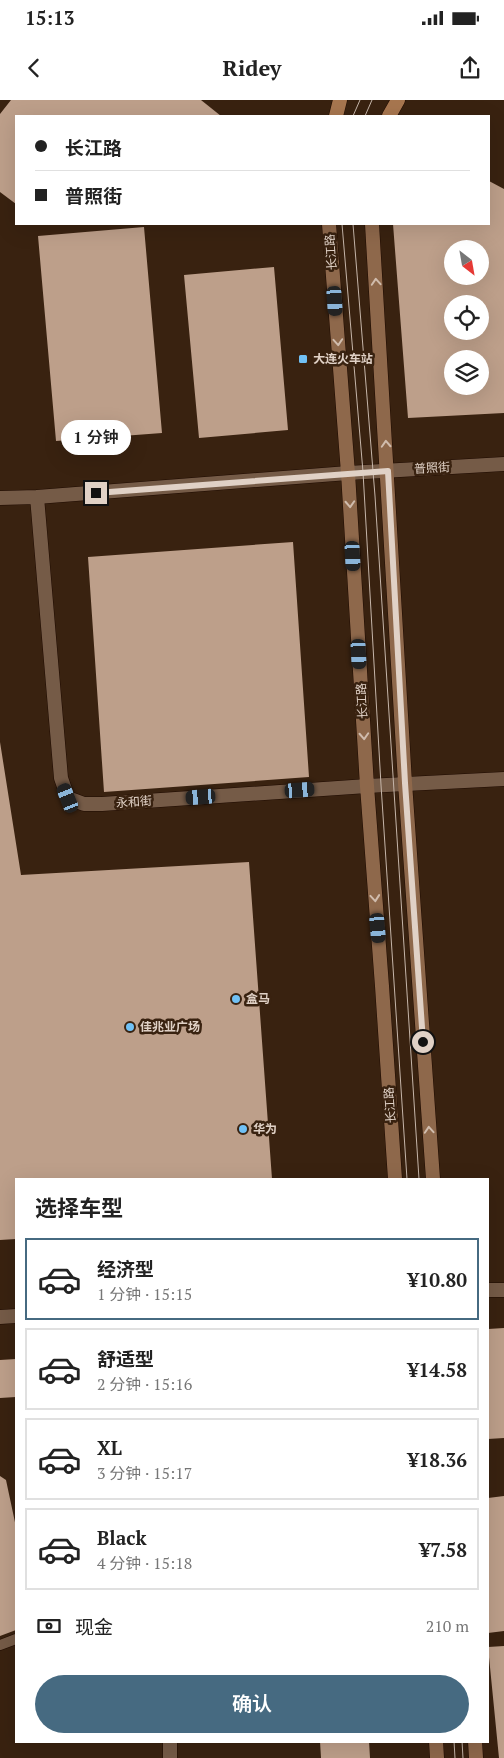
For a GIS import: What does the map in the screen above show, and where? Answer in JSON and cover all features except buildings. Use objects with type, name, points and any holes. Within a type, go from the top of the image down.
[{"type":"main road","points":[[336,115],[340,100]]},
{"type":"main road","points":[[390,115],[398,100]]},
{"type":"main road","name":"长江路","points":[[329,225],[348,473],[367,786],[395,1178]]},
{"type":"main road","points":[[372,225],[405,783],[433,1178]]},
{"type":"main road","points":[[436,1743],[438,1758]]},
{"type":"main road","points":[[475,1743],[476,1758]]},
{"type":"street","name":"普照街","points":[[0,498],[37,497],[348,473],[504,464]]},
{"type":"street","name":"永和街","points":[[37,497],[60,778],[68,798],[84,804],[102,804],[504,778]]},
{"type":"street","points":[[489,1290],[504,1290]]},
{"type":"street","points":[[0,1317],[15,1316]]},
{"type":"street","points":[[170,1743],[170,1758]]},
{"type":"lane","points":[[0,1645],[15,1639]]},
{"type":"tram line","points":[[353,115],[360,100]]},
{"type":"tram line","points":[[365,115],[372,100]]},
{"type":"tram line","points":[[342,225],[363,472],[407,1178]]},
{"type":"tram line","points":[[353,225],[375,496],[419,1178]]},
{"type":"tram line","points":[[454,1743],[455,1758]]},
{"type":"tram line","points":[[462,1743],[463,1758]]},
{"type":"place","name":"大连火车站","points":[[303,359]]},
{"type":"place","name":"盒马","points":[[236,999]]},
{"type":"place","name":"佳兆业广场","points":[[130,1027]]},
{"type":"place","name":"华为","points":[[243,1129]]},
{"type":"route","points":[[96,493],[388,471],[405,783],[423,1042]]}]
